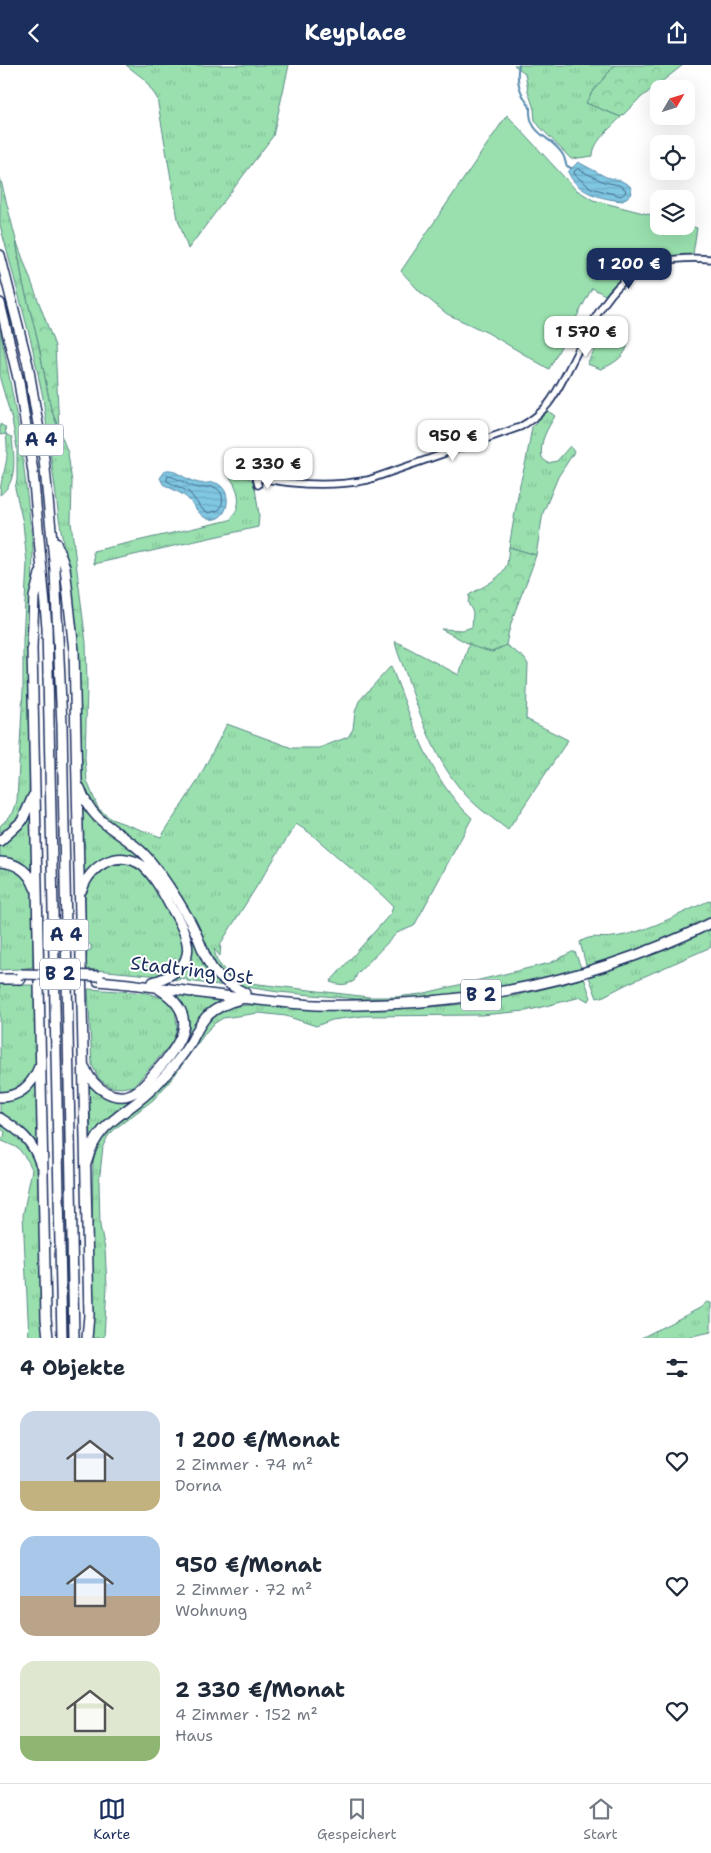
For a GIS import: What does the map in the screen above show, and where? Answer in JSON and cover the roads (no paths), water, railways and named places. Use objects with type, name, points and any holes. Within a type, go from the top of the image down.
[{"type":"highway","name":"A 4","points":[[0,255],[28,365],[44,459],[55,570],[62,725],[74,1338]]},
{"type":"highway","name":"A 4","points":[[0,303],[18,382],[33,472],[47,635],[62,1338]]},
{"type":"highway","points":[[52,532],[65,567],[74,651],[89,1315],[87,1338]]},
{"type":"highway","points":[[42,564],[34,597],[32,648],[46,1318],[48,1338]]},
{"type":"highway","points":[[77,779],[82,795],[92,812],[108,827],[135,845],[157,869],[191,924],[211,968],[229,985],[245,996]]},
{"type":"highway","points":[[0,841],[22,821],[35,789]]},
{"type":"highway","points":[[80,897],[89,874],[101,863],[122,859],[135,862],[152,876],[181,922],[189,943],[187,955],[179,968],[154,984],[174,1000],[182,1017],[182,1037],[172,1053],[138,1091],[118,1095],[100,1090],[88,1075],[83,1063]]},
{"type":"highway","points":[[0,862],[9,863],[22,869],[34,885],[38,895]]},
{"type":"highway","name":"Stadtring Ost","points":[[245,996],[381,1004],[480,996],[562,979],[638,955],[711,923]]},
{"type":"highway","name":"Stadtring Ost","points":[[0,975],[99,979],[154,984]]},
{"type":"highway","name":"Stadtring Ost","points":[[0,979],[21,976]]},
{"type":"highway","name":"B 2","points":[[154,984],[245,996]]},
{"type":"highway","points":[[85,1171],[90,1152],[99,1132],[107,1124],[139,1102],[156,1086],[181,1056],[197,1028],[208,1016],[224,1005],[245,996]]},
{"type":"highway","points":[[0,1097],[17,1094],[25,1089],[36,1075],[41,1062]]},
{"type":"highway","points":[[0,1118],[19,1130],[26,1137],[39,1158],[43,1171]]},
{"type":"street","points":[[258,485],[256,477],[308,484],[346,484],[368,480],[520,427],[538,417],[550,403],[599,311],[613,292],[630,276],[653,263],[675,258],[711,259]]},
{"type":"water","points":[[578,162],[606,177],[620,180],[630,186],[632,193],[623,201],[607,199],[584,190],[577,185],[568,172]]},
{"type":"water","points":[[166,470],[171,470],[195,482],[213,483],[221,486],[227,496],[224,513],[215,519],[208,519],[202,516],[180,493],[163,484],[160,478]]},
{"type":"waterway","points":[[519,65],[518,82],[524,98],[530,107],[530,117],[536,130],[558,148],[564,156],[567,166],[571,168]]}]
